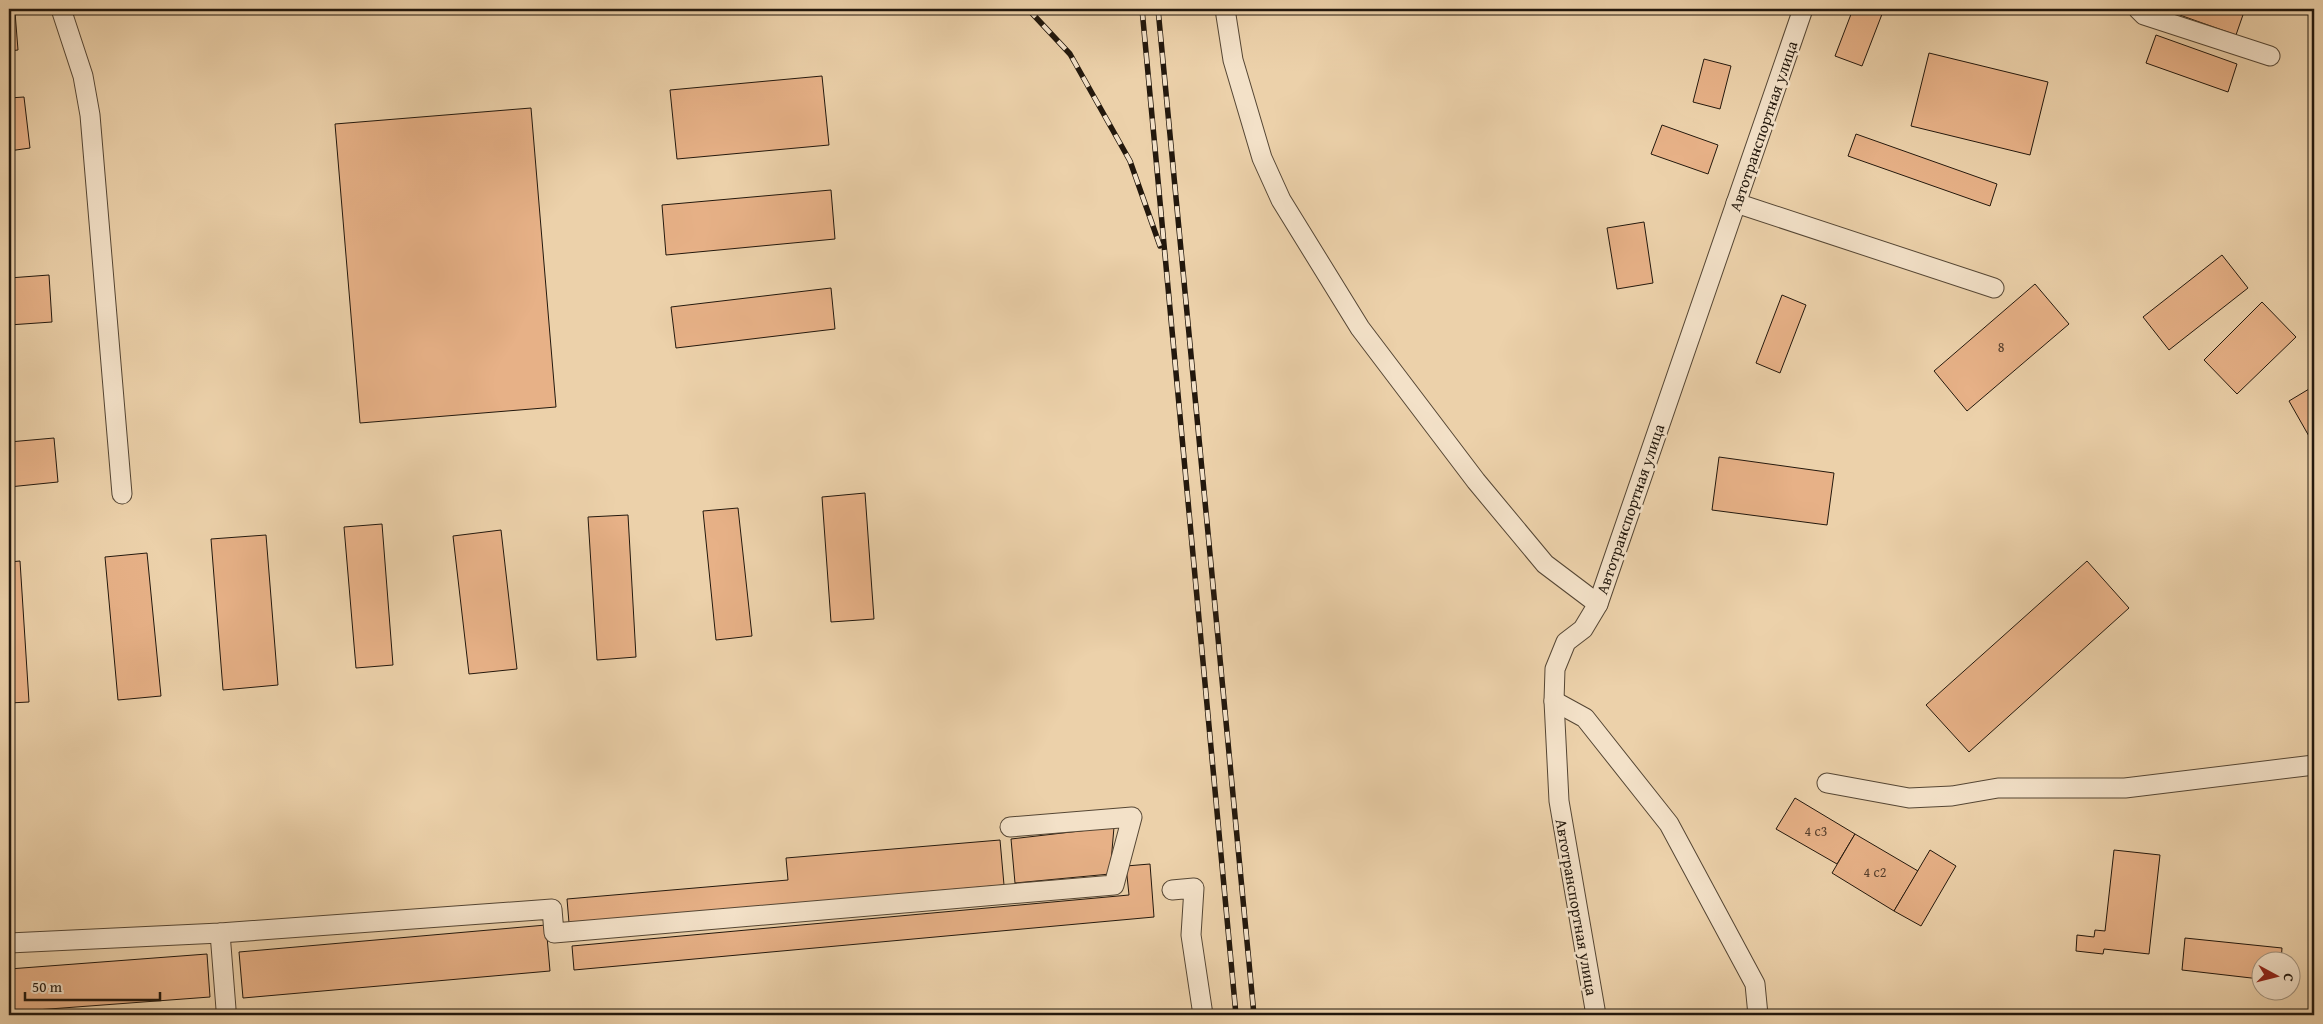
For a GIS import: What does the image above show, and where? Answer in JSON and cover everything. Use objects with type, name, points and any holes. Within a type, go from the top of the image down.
[{"type":"street","points":[[61,9],[83,76],[90,115],[122,494]]},
{"type":"street","points":[[1225,9],[1233,60],[1262,158],[1280,200],[1360,328],[1476,481],[1545,564],[1598,604]]},
{"type":"street","name":"Автотранспортная улица","points":[[1596,1015],[1559,801],[1554,701],[1555,669],[1566,642],[1583,629],[1598,604],[1804,9]]},
{"type":"street","points":[[2138,9],[2144,15],[2270,56]]},
{"type":"street","points":[[1736,203],[1994,288]]},
{"type":"street","points":[[1554,701],[1585,718],[1669,824],[1755,984],[1758,1015]]},
{"type":"street","points":[[1827,783],[1909,798],[1952,796],[1998,788],[2125,788],[2314,765]]},
{"type":"street","points":[[9,943],[220,933],[552,909],[554,933],[1114,885],[1132,817],[1010,827]]},
{"type":"street","points":[[1172,890],[1194,888],[1191,935],[1203,1015]]},
{"type":"street","points":[[220,933],[226,1009]]},
{"type":"building","points":[[1853,9],[1884,9],[1862,66],[1835,56]]},
{"type":"building","points":[[2163,9],[2245,9],[2236,35]]},
{"type":"building","points":[[15,12],[18,50],[9,51],[9,13]]},
{"type":"building","points":[[2156,35],[2237,64],[2228,92],[2146,63]]},
{"type":"building","points":[[1929,53],[2048,82],[2030,155],[1911,126]]},
{"type":"building","points":[[1704,59],[1731,66],[1720,109],[1693,102]]},
{"type":"building","points":[[822,76],[829,145],[677,159],[670,90]]},
{"type":"building","points":[[24,97],[30,148],[9,151],[9,98]]},
{"type":"building","points":[[531,108],[556,407],[360,423],[335,124]]},
{"type":"building","points":[[1662,125],[1718,145],[1708,174],[1651,154]]},
{"type":"building","points":[[1856,134],[1997,184],[1990,206],[1848,156]]},
{"type":"building","points":[[831,190],[835,239],[666,255],[662,205]]},
{"type":"building","points":[[1644,222],[1653,283],[1617,289],[1607,228]]},
{"type":"building","points":[[2222,255],[2248,288],[2169,350],[2143,317]]},
{"type":"building","points":[[49,275],[52,322],[9,325],[9,278]]},
{"type":"building","points":[[2035,284],[2069,324],[1967,411],[1934,371]]},
{"type":"building","points":[[831,288],[835,329],[676,348],[671,307]]},
{"type":"building","points":[[1782,295],[1806,305],[1780,373],[1756,363]]},
{"type":"building","points":[[2262,302],[2296,337],[2237,394],[2204,360]]},
{"type":"building","points":[[2314,386],[2314,445],[2289,401]]},
{"type":"building","points":[[54,438],[58,482],[9,487],[9,442]]},
{"type":"building","points":[[1719,457],[1834,473],[1827,525],[1712,510]]},
{"type":"building","points":[[865,493],[874,619],[831,622],[822,497]]},
{"type":"building","points":[[738,508],[752,636],[716,640],[703,511]]},
{"type":"building","points":[[628,515],[636,657],[597,660],[588,517]]},
{"type":"building","points":[[382,524],[393,665],[356,668],[344,527]]},
{"type":"building","points":[[501,530],[517,669],[469,674],[453,536]]},
{"type":"building","points":[[266,535],[278,685],[223,690],[211,539]]},
{"type":"building","points":[[147,553],[161,696],[118,700],[105,557]]},
{"type":"building","points":[[20,561],[29,702],[9,703],[9,562]]},
{"type":"building","points":[[2087,561],[2129,608],[1969,752],[1926,705]]},
{"type":"building","points":[[1795,798],[1855,834],[1837,864],[1776,829]]},
{"type":"building","points":[[1114,827],[1110,874],[1015,883],[1011,839]]},
{"type":"building","points":[[1855,834],[1918,871],[1894,911],[1832,873]]},
{"type":"building","points":[[1000,840],[1004,885],[569,923],[567,899],[788,880],[786,858]]},
{"type":"building","points":[[1930,850],[1956,866],[1921,926],[1894,911]]},
{"type":"building","points":[[2114,850],[2160,855],[2149,954],[2104,949],[2103,954],[2076,951],[2077,935],[2094,937],[2095,930],[2105,931]]},
{"type":"building","points":[[1150,864],[1154,917],[574,970],[572,946],[1129,895],[1126,866]]},
{"type":"building","points":[[546,925],[550,971],[243,998],[239,952]]},
{"type":"building","points":[[2185,938],[2282,948],[2282,952],[2250,952],[2250,978],[2182,970]]},
{"type":"building","points":[[207,954],[210,997],[9,1012],[9,969]]},
{"type":"railway","points":[[1028,9],[1070,54],[1130,161],[1160,246]]},
{"type":"railway","points":[[1142,9],[1236,1015]]},
{"type":"railway","points":[[1158,9],[1254,1015]]}]
